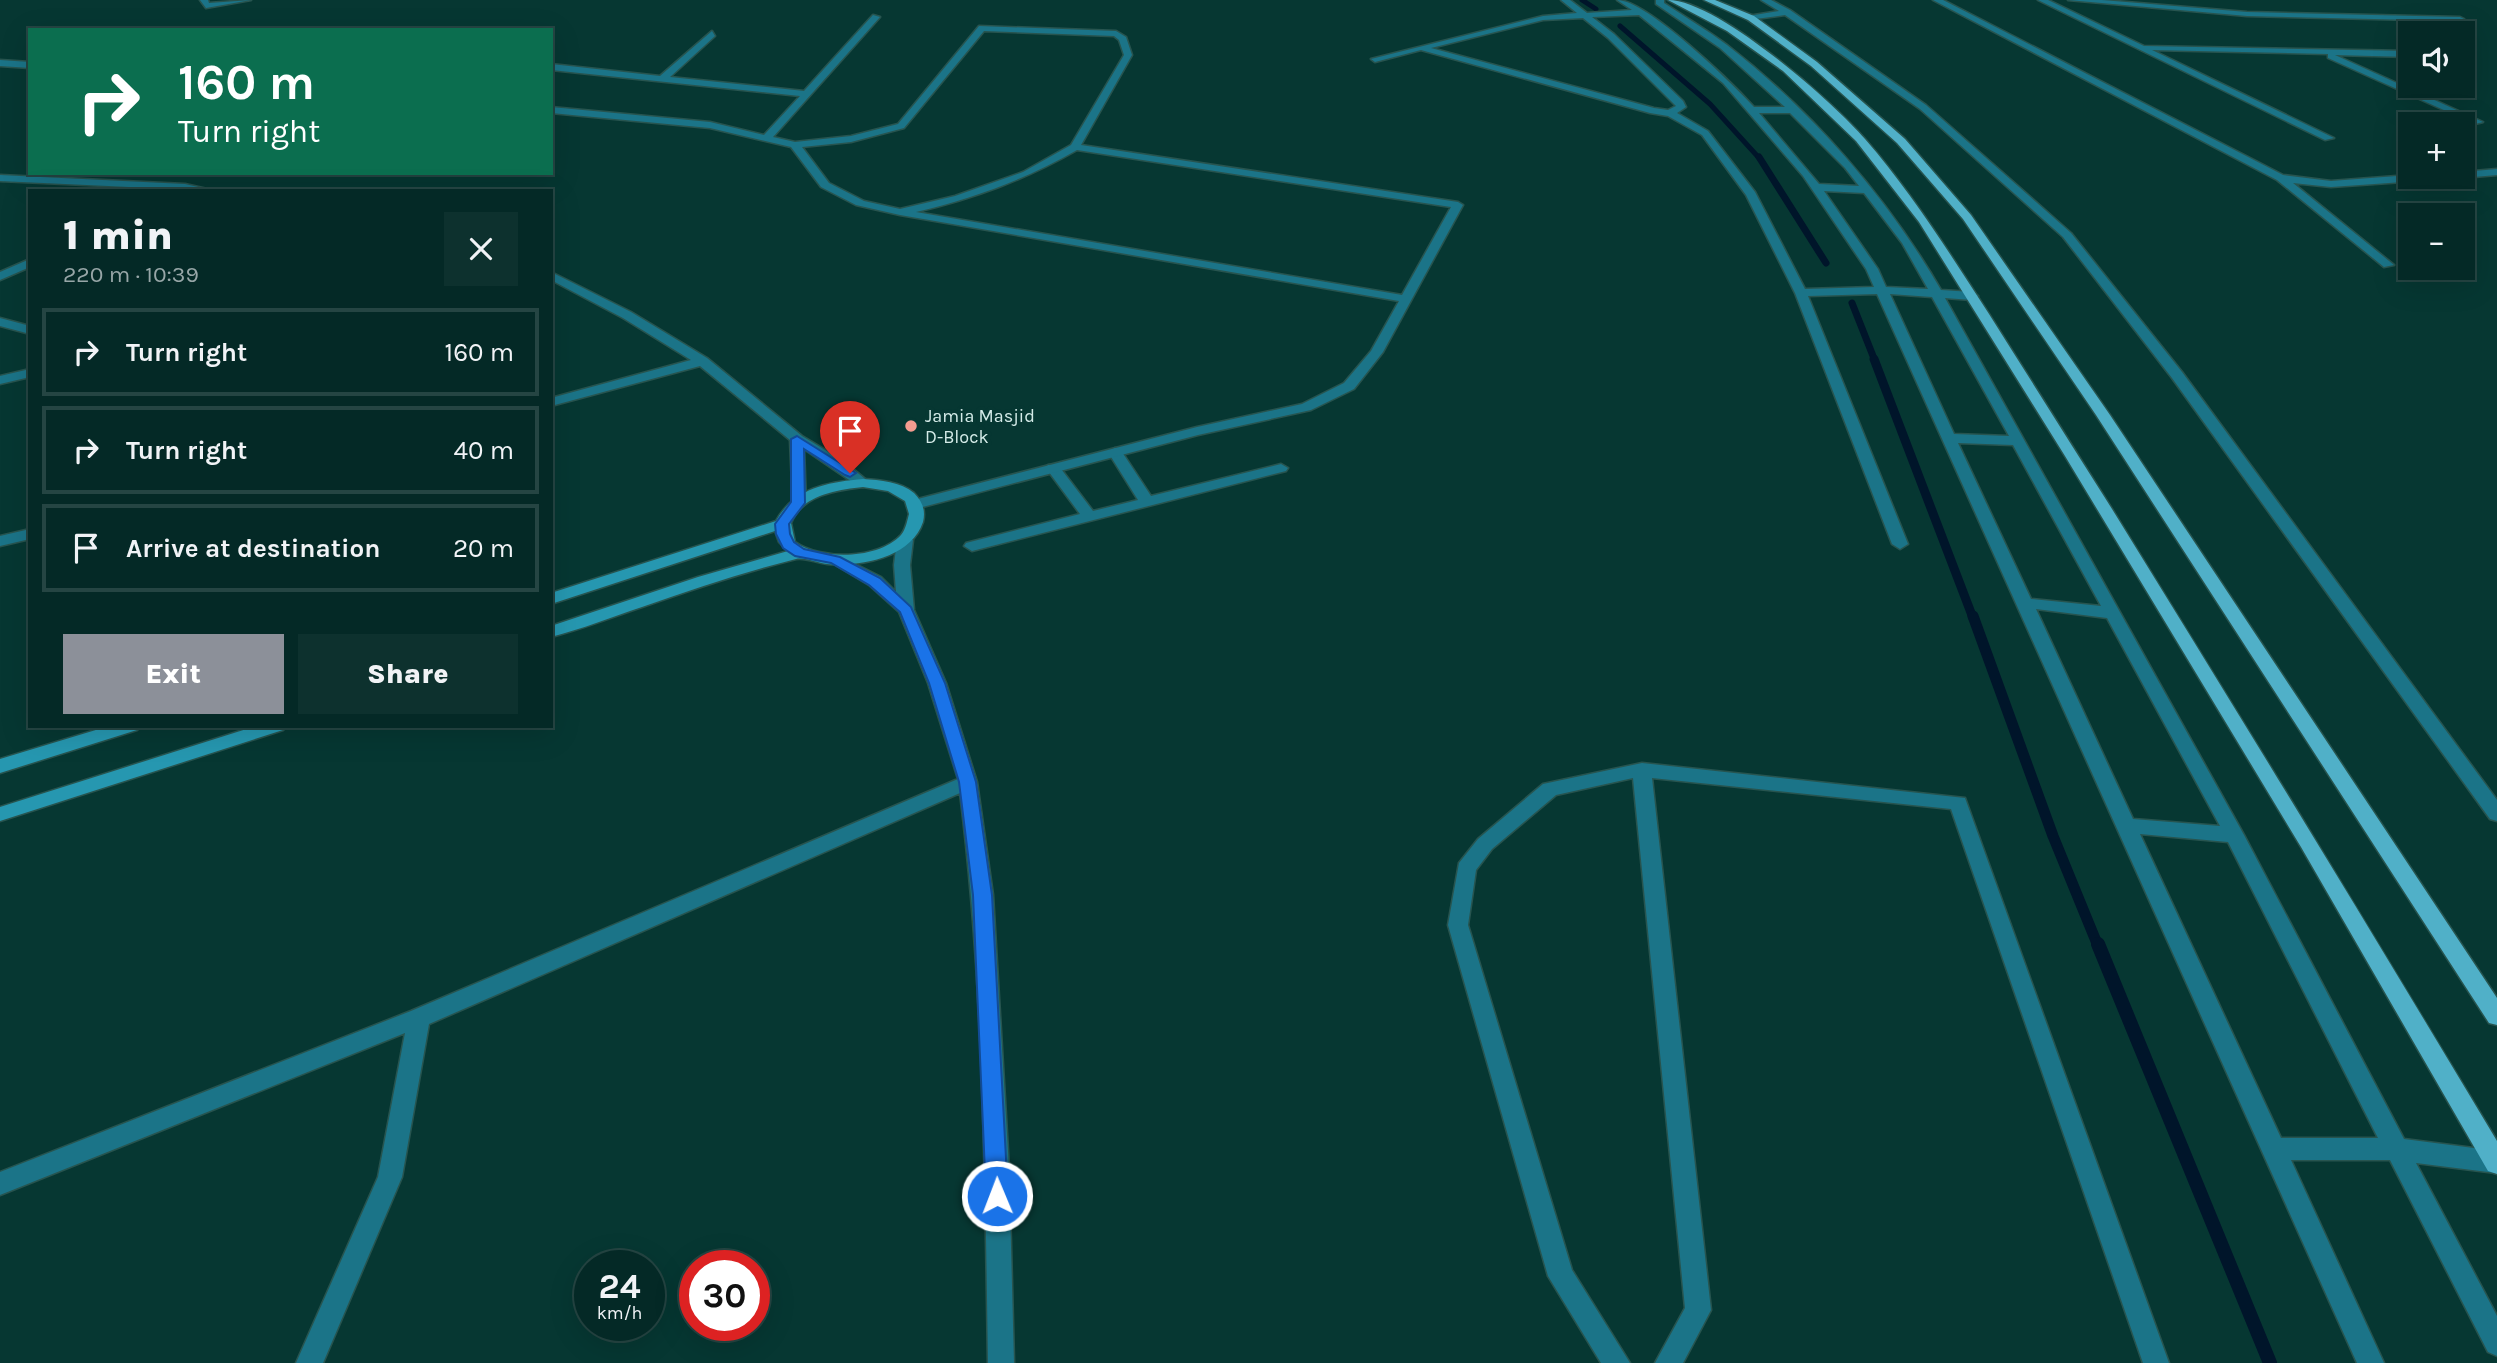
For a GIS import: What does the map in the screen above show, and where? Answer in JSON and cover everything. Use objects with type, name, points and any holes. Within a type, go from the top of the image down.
[{"type":"main road","points":[[1672,0],[1730,29],[1786,69],[1860,139],[1924,221],[2308,842],[2497,1163]]},
{"type":"main road","points":[[1709,0],[1751,18],[1814,64],[1901,141],[1967,217],[2110,427],[2497,1016]]},
{"type":"street","points":[[204,0],[206,6],[247,0]]},
{"type":"street","points":[[1565,0],[1587,16],[1680,103],[1681,107],[1670,113]]},
{"type":"street","points":[[1621,0],[1692,49],[1726,81],[1816,187],[1872,269],[2371,1363]]},
{"type":"street","points":[[1660,0],[1660,4],[1793,110],[1849,166],[1907,242],[2234,835],[2497,1343]]},
{"type":"street","points":[[1765,0],[1787,12],[1923,107],[2067,235],[2177,375],[2497,814]]},
{"type":"street","points":[[1937,0],[2281,178],[2388,265]]},
{"type":"street","points":[[2042,0],[2329,138]]},
{"type":"street","points":[[2072,0],[2247,14],[2460,19]]},
{"type":"street","points":[[1375,59],[1544,18],[1641,12]]},
{"type":"street","points":[[1751,18],[1787,12]]},
{"type":"street","points":[[767,138],[876,17]]},
{"type":"street","points":[[553,110],[710,125],[795,145],[851,139],[901,126],[982,28],[1116,34],[1123,38],[1128,55],[1074,147],[1027,174],[958,199],[900,212]]},
{"type":"street","points":[[662,79],[712,34]]},
{"type":"street","points":[[2138,46],[2398,54]]},
{"type":"street","points":[[1422,48],[1653,111],[1670,113],[1705,133],[1751,194],[1801,293],[1900,544]]},
{"type":"street","points":[[2323,53],[2478,121]]},
{"type":"street","points":[[0,63],[28,65]]},
{"type":"street","points":[[553,67],[807,94]]},
{"type":"street","points":[[1751,110],[1793,110]]},
{"type":"street","points":[[795,145],[825,185],[860,203],[1406,299]]},
{"type":"street","points":[[915,504],[1306,407],[1349,386],[1377,352],[1458,205],[1074,147]]},
{"type":"street","points":[[2475,173],[2497,172]]},
{"type":"street","points":[[0,178],[181,189]]},
{"type":"street","points":[[2281,178],[2331,184],[2398,179]]},
{"type":"street","points":[[1816,187],[1867,190]]},
{"type":"street","points":[[0,276],[28,263]]},
{"type":"street","points":[[553,276],[627,314],[702,361],[797,439],[863,482]]},
{"type":"street","points":[[1801,293],[1882,290],[1972,296]]},
{"type":"street","points":[[0,322],[28,329]]},
{"type":"street","points":[[553,401],[702,361]]},
{"type":"street","points":[[0,380],[28,373]]},
{"type":"street","points":[[1948,438],[2018,441]]},
{"type":"street","points":[[797,439],[798,503]]},
{"type":"street","points":[[1115,453],[1148,503]]},
{"type":"street","points":[[1053,468],[1090,517]]},
{"type":"street","points":[[972,546],[1281,468]]},
{"type":"street","points":[[553,598],[782,524],[798,503],[828,488],[863,482],[896,488],[908,495],[915,504],[917,517],[905,540],[902,565],[906,610],[937,683],[968,782],[983,895],[997,1168],[1001,1363]]},
{"type":"street","points":[[782,524],[788,545],[800,553],[835,560],[874,581],[906,610]]},
{"type":"street","points":[[0,541],[28,534]]},
{"type":"street","points":[[835,560],[875,554],[905,540]]},
{"type":"street","points":[[553,631],[704,580],[800,553]]},
{"type":"street","points":[[2024,603],[2113,613]]},
{"type":"street","points":[[0,766],[124,728]]},
{"type":"street","points":[[0,814],[271,728]]},
{"type":"street","points":[[1642,770],[1698,1310],[1668,1363]]},
{"type":"street","points":[[1617,1363],[1561,1276],[1458,925],[1466,868],[1485,844],[1540,797],[1550,789],[1642,770],[1958,803],[2156,1363]]},
{"type":"street","points":[[0,1184],[419,1018],[968,782]]},
{"type":"street","points":[[2126,826],[2234,835]]},
{"type":"street","points":[[309,1363],[390,1177],[419,1018]]},
{"type":"street","points":[[2273,1149],[2396,1149],[2497,1163]]},
{"type":"waterway","points":[[1582,0],[1596,9]]},
{"type":"waterway","points":[[1620,26],[1710,104],[1760,159]]},
{"type":"waterway","points":[[1759,157],[1826,263]]},
{"type":"waterway","points":[[1852,303],[1875,361]]},
{"type":"waterway","points":[[1874,359],[1973,618]]},
{"type":"waterway","points":[[1973,616],[2053,836],[2098,946]]},
{"type":"waterway","points":[[2098,944],[2270,1363]]},
{"type":"place","name":"Jamia Masjid D-Block","points":[[911,426]]},
{"type":"route","points":[[850,473],[797,439],[798,503],[782,524],[783,534],[788,545],[800,553],[835,560],[874,581],[906,610],[937,683],[968,782],[983,895],[997,1196]]}]
